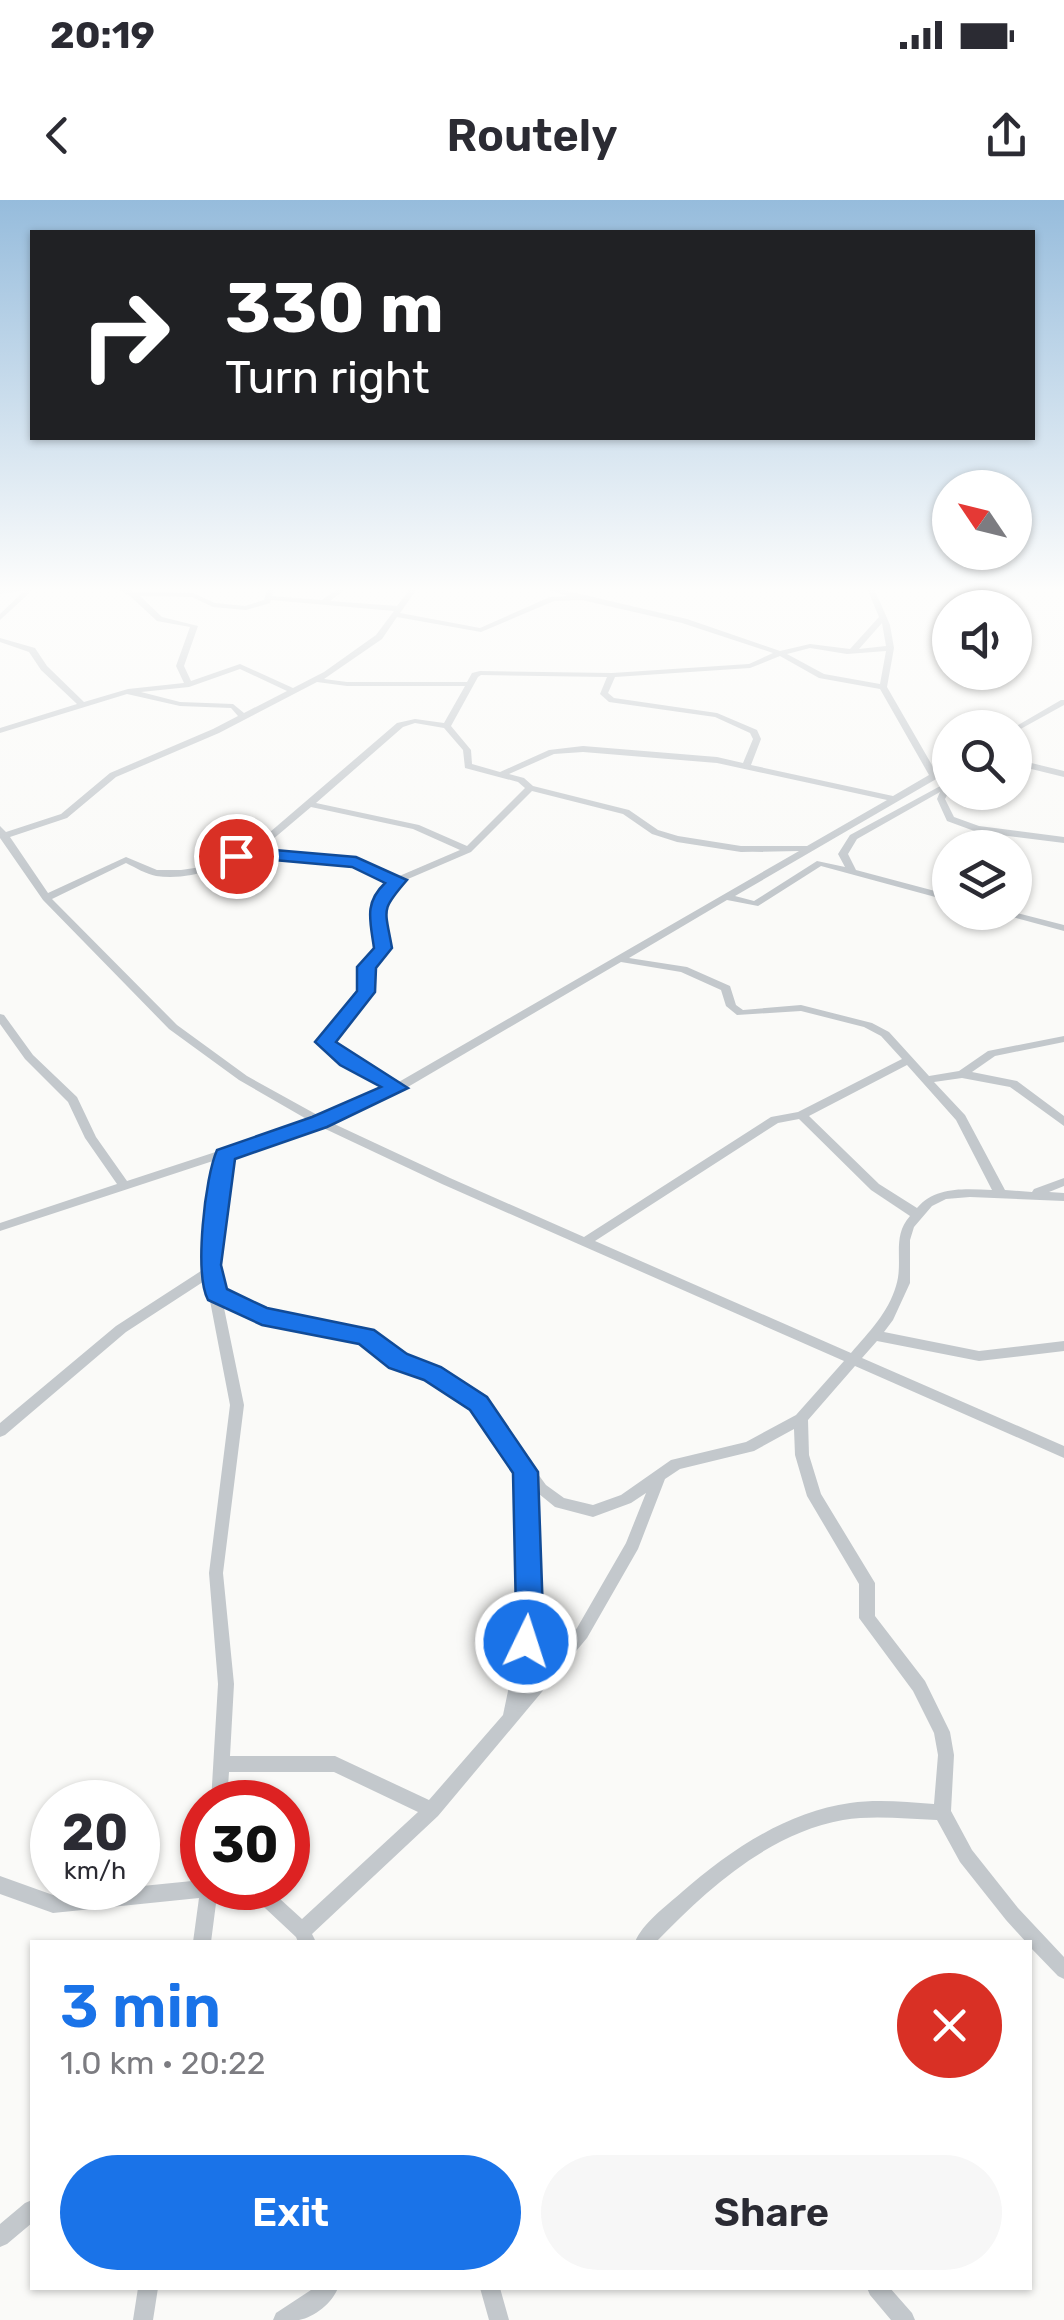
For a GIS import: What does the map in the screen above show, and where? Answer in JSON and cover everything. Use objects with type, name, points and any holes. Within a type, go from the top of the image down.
[{"type":"street","points":[[62,685],[84,705]]},
{"type":"street","points":[[0,731],[128,691],[188,685]]},
{"type":"street","points":[[282,685],[296,692]]},
{"type":"street","points":[[308,685],[113,775],[64,816],[2,833],[46,898],[184,1036],[243,1078],[320,1122],[1064,1452]]},
{"type":"street","points":[[447,726],[469,685]]},
{"type":"street","points":[[608,685],[604,694],[612,700],[717,715],[754,732],[757,739],[747,766]]},
{"type":"street","points":[[872,685],[883,687],[932,773]]},
{"type":"street","points":[[128,691],[180,704],[274,700]]},
{"type":"street","points":[[1032,720],[1064,702]]},
{"type":"street","points":[[226,705],[238,709],[242,716]]},
{"type":"street","points":[[251,853],[400,725],[415,721],[447,726],[468,750],[466,765],[504,774],[530,788],[626,812],[665,836],[741,849],[806,848]]},
{"type":"street","points":[[504,774],[552,752],[568,750],[717,760],[894,800]]},
{"type":"street","points":[[1032,766],[1064,774]]},
{"type":"street","points":[[0,1227],[320,1122],[398,1088],[932,777]]},
{"type":"street","points":[[398,1088],[347,1060],[325,1042],[366,992],[367,967],[383,948],[377,909],[380,897],[398,880],[468,850],[530,788]]},
{"type":"street","points":[[854,874],[843,854],[853,837],[932,792]]},
{"type":"street","points":[[309,804],[428,831],[468,850]]},
{"type":"street","points":[[944,810],[950,820],[977,829],[1064,840]]},
{"type":"street","points":[[741,849],[762,874]]},
{"type":"street","points":[[46,898],[126,860],[156,873],[182,873],[251,853],[356,862],[380,877],[398,880]]},
{"type":"street","points":[[726,897],[755,904],[816,864],[932,894]]},
{"type":"street","points":[[1032,920],[1064,928]]},
{"type":"street","points":[[620,958],[707,977],[726,988],[731,1006],[741,1013],[800,1008],[877,1028],[930,1079],[961,1118],[1000,1193]]},
{"type":"street","points":[[0,1017],[29,1057],[72,1100],[125,1186]]},
{"type":"street","points":[[962,1074],[992,1053],[1064,1039]]},
{"type":"street","points":[[586,1241],[775,1120],[801,1115],[907,1061]]},
{"type":"street","points":[[930,1079],[962,1074],[1013,1084],[1064,1122]]},
{"type":"street","points":[[801,1115],[875,1188],[915,1213]]},
{"type":"street","points":[[222,1780],[226,1684],[216,1573],[237,1404],[210,1271],[225,1155]]},
{"type":"street","points":[[1031,1194],[1064,1182]]},
{"type":"street","points":[[216,1294],[262,1316],[366,1336],[398,1361],[461,1388],[478,1404],[541,1490],[560,1503],[593,1510],[626,1498],[662,1471],[749,1447],[801,1420],[898,1301],[906,1266],[904,1240],[915,1213],[944,1195],[1064,1197]]},
{"type":"street","points":[[0,1431],[121,1329],[210,1271]]},
{"type":"street","points":[[874,1335],[978,1356],[1064,1346]]},
{"type":"street","points":[[801,1420],[802,1456],[814,1496],[867,1583],[867,1618],[920,1686],[942,1732],[946,1754],[942,1812],[966,1856],[1064,1970]]},
{"type":"street","points":[[278,1910],[305,1937],[432,1810],[582,1632],[632,1545],[662,1471]]},
{"type":"street","points":[[507,1720],[522,1668],[530,1615],[526,1472]]},
{"type":"street","points":[[224,1764],[335,1764],[432,1810]]},
{"type":"street","points":[[646,1940],[699,1888],[730,1865],[809,1820],[863,1809],[942,1812]]},
{"type":"street","points":[[0,1885],[53,1904],[180,1891]]},
{"type":"street","points":[[202,1940],[206,1910]]},
{"type":"street","points":[[0,2237],[30,2212]]},
{"type":"street","points":[[143,2320],[148,2290]]},
{"type":"street","points":[[284,2320],[326,2290]]},
{"type":"street","points":[[491,2290],[499,2320]]},
{"type":"street","points":[[880,2290],[905,2320]]},
{"type":"route","points":[[236,856],[251,853],[356,862],[380,877],[398,880],[380,897],[377,909],[383,948],[367,967],[366,992],[325,1042],[347,1060],[398,1088],[320,1122],[225,1155],[210,1265],[216,1294],[262,1316],[366,1336],[398,1361],[471,1395],[526,1472],[530,1615],[526,1642]]}]
